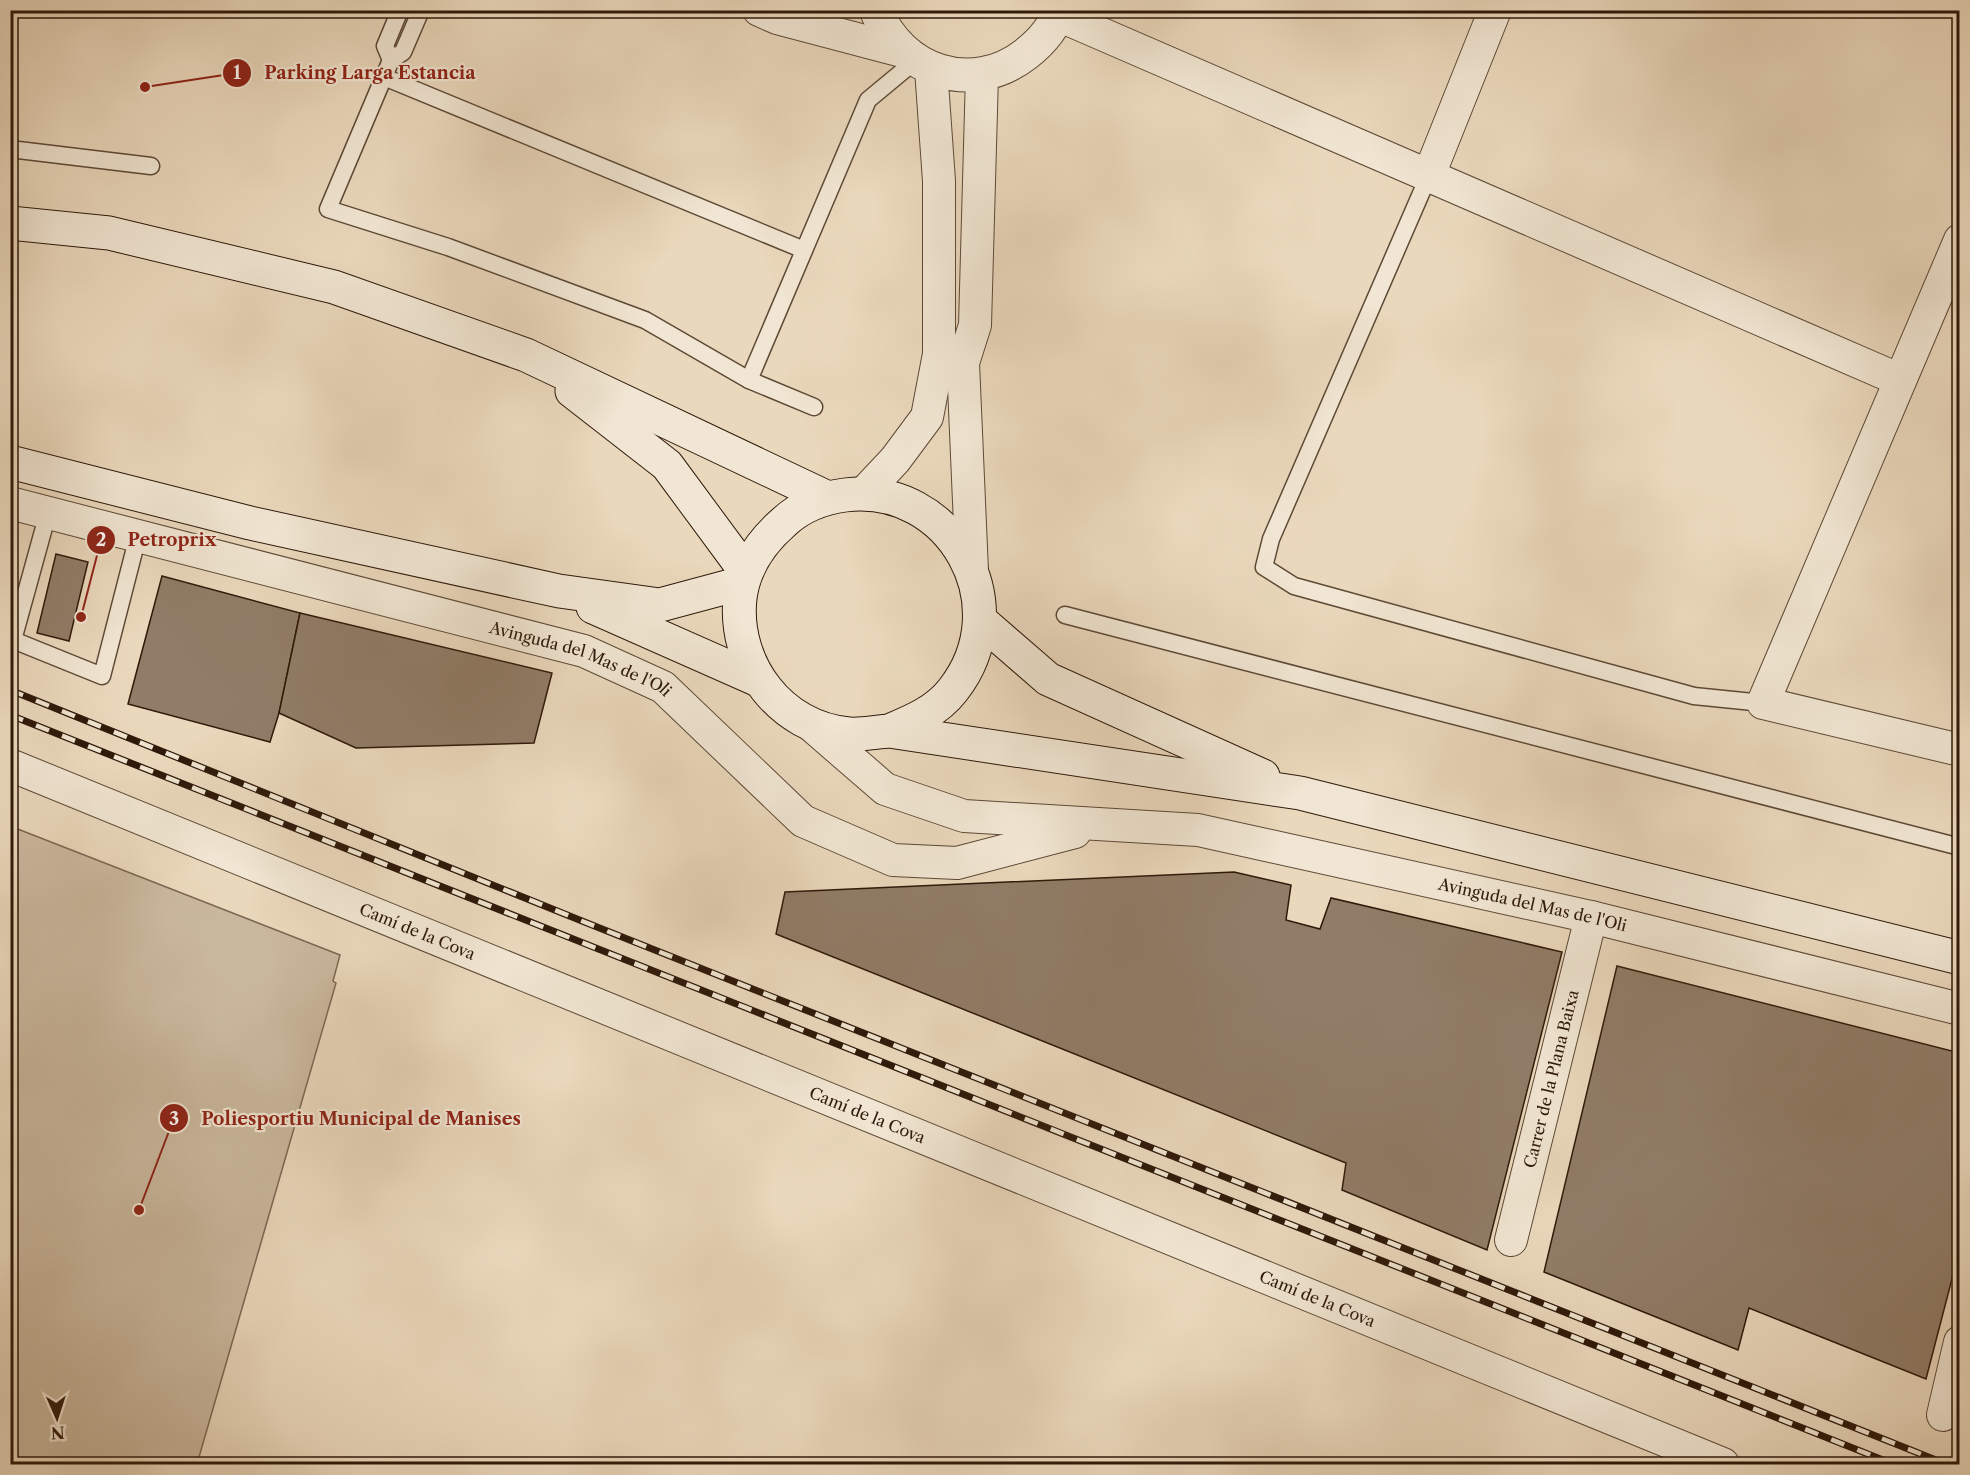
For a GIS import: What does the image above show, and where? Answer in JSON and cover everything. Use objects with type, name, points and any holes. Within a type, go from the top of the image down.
[{"type":"main road","points":[[876,10],[883,28],[916,60],[956,75],[982,75],[1014,64],[1040,43],[1058,13]]},
{"type":"main road","points":[[10,223],[109,233],[334,287],[526,355],[828,498]]},
{"type":"main road","points":[[526,355],[667,465],[744,578]]},
{"type":"main road","points":[[10,462],[250,523],[559,591],[660,605],[744,578]]},
{"type":"main road","points":[[889,731],[924,716],[953,690],[972,657],[980,620],[979,594],[972,571],[955,540],[929,516],[898,500],[864,493],[828,498],[793,513],[765,539],[744,578],[738,617],[744,650],[758,680],[780,706],[810,724],[849,734],[889,731],[1300,793],[1959,958]]},
{"type":"main road","points":[[559,591],[758,680]]},
{"type":"main road","points":[[980,620],[1048,679],[1300,793]]},
{"type":"street","points":[[1429,175],[1495,10]]},
{"type":"street","points":[[776,13],[916,60],[939,181],[939,354],[927,417],[895,460],[864,493]]},
{"type":"street","points":[[1058,13],[1900,380]]},
{"type":"street","points":[[972,571],[963,363],[975,325],[982,75]]},
{"type":"street","points":[[1959,240],[1763,703],[1959,750]]},
{"type":"street","name":"Avinguda del Mas de l'Oli","points":[[10,503],[584,651],[663,687],[803,821],[893,860],[957,863],[1102,825]]},
{"type":"street","name":"Avinguda del Mas de l'Oli","points":[[810,724],[885,789],[964,816],[1198,830],[1590,917],[1959,1009]]},
{"type":"street","name":"Camí de la Cova","points":[[10,765],[1723,1464]]},
{"type":"street","name":"Carrer de la Plana Baixa","points":[[1511,1240],[1590,917]]},
{"type":"street","points":[[1943,1415],[1959,1342]]},
{"type":"lane","points":[[391,60],[385,46],[400,10]]},
{"type":"lane","points":[[421,10],[403,51],[391,60],[328,209],[447,247],[645,320],[749,380],[814,407]]},
{"type":"lane","points":[[749,380],[868,100],[916,60]]},
{"type":"lane","points":[[384,77],[804,250]]},
{"type":"lane","points":[[10,149],[151,166]]},
{"type":"lane","points":[[1429,175],[1271,539],[1264,567],[1294,586],[1694,696],[1763,703]]},
{"type":"lane","points":[[48,513],[14,640],[102,676],[138,536]]},
{"type":"lane","points":[[1065,615],[1959,847]]},
{"type":"shaded area","points":[[10,826],[340,955],[333,981],[336,983],[197,1464],[11,1464]]},
{"type":"building","points":[[56,554],[88,562],[69,641],[37,633]]},
{"type":"building","points":[[162,576],[300,613],[279,713],[270,742],[128,704]]},
{"type":"building","points":[[300,613],[552,673],[534,743],[356,748],[279,713]]},
{"type":"building","points":[[1234,872],[1291,885],[1286,920],[1320,929],[1331,898],[1562,952],[1487,1250],[1342,1190],[1346,1163],[776,934],[785,892]]},
{"type":"building","points":[[1617,966],[1960,1053],[1960,1248],[1926,1379],[1749,1308],[1738,1350],[1544,1272]]},
{"type":"railway","points":[[10,690],[582,921],[1946,1464]]},
{"type":"railway","points":[[10,715],[1893,1464]]},
{"type":"place","name":"Parking Larga Estancia","points":[[145,87]]},
{"type":"place","name":"Petroprix","points":[[81,617]]},
{"type":"place","name":"Poliesportiu Municipal de Manises","points":[[139,1210]]}]
